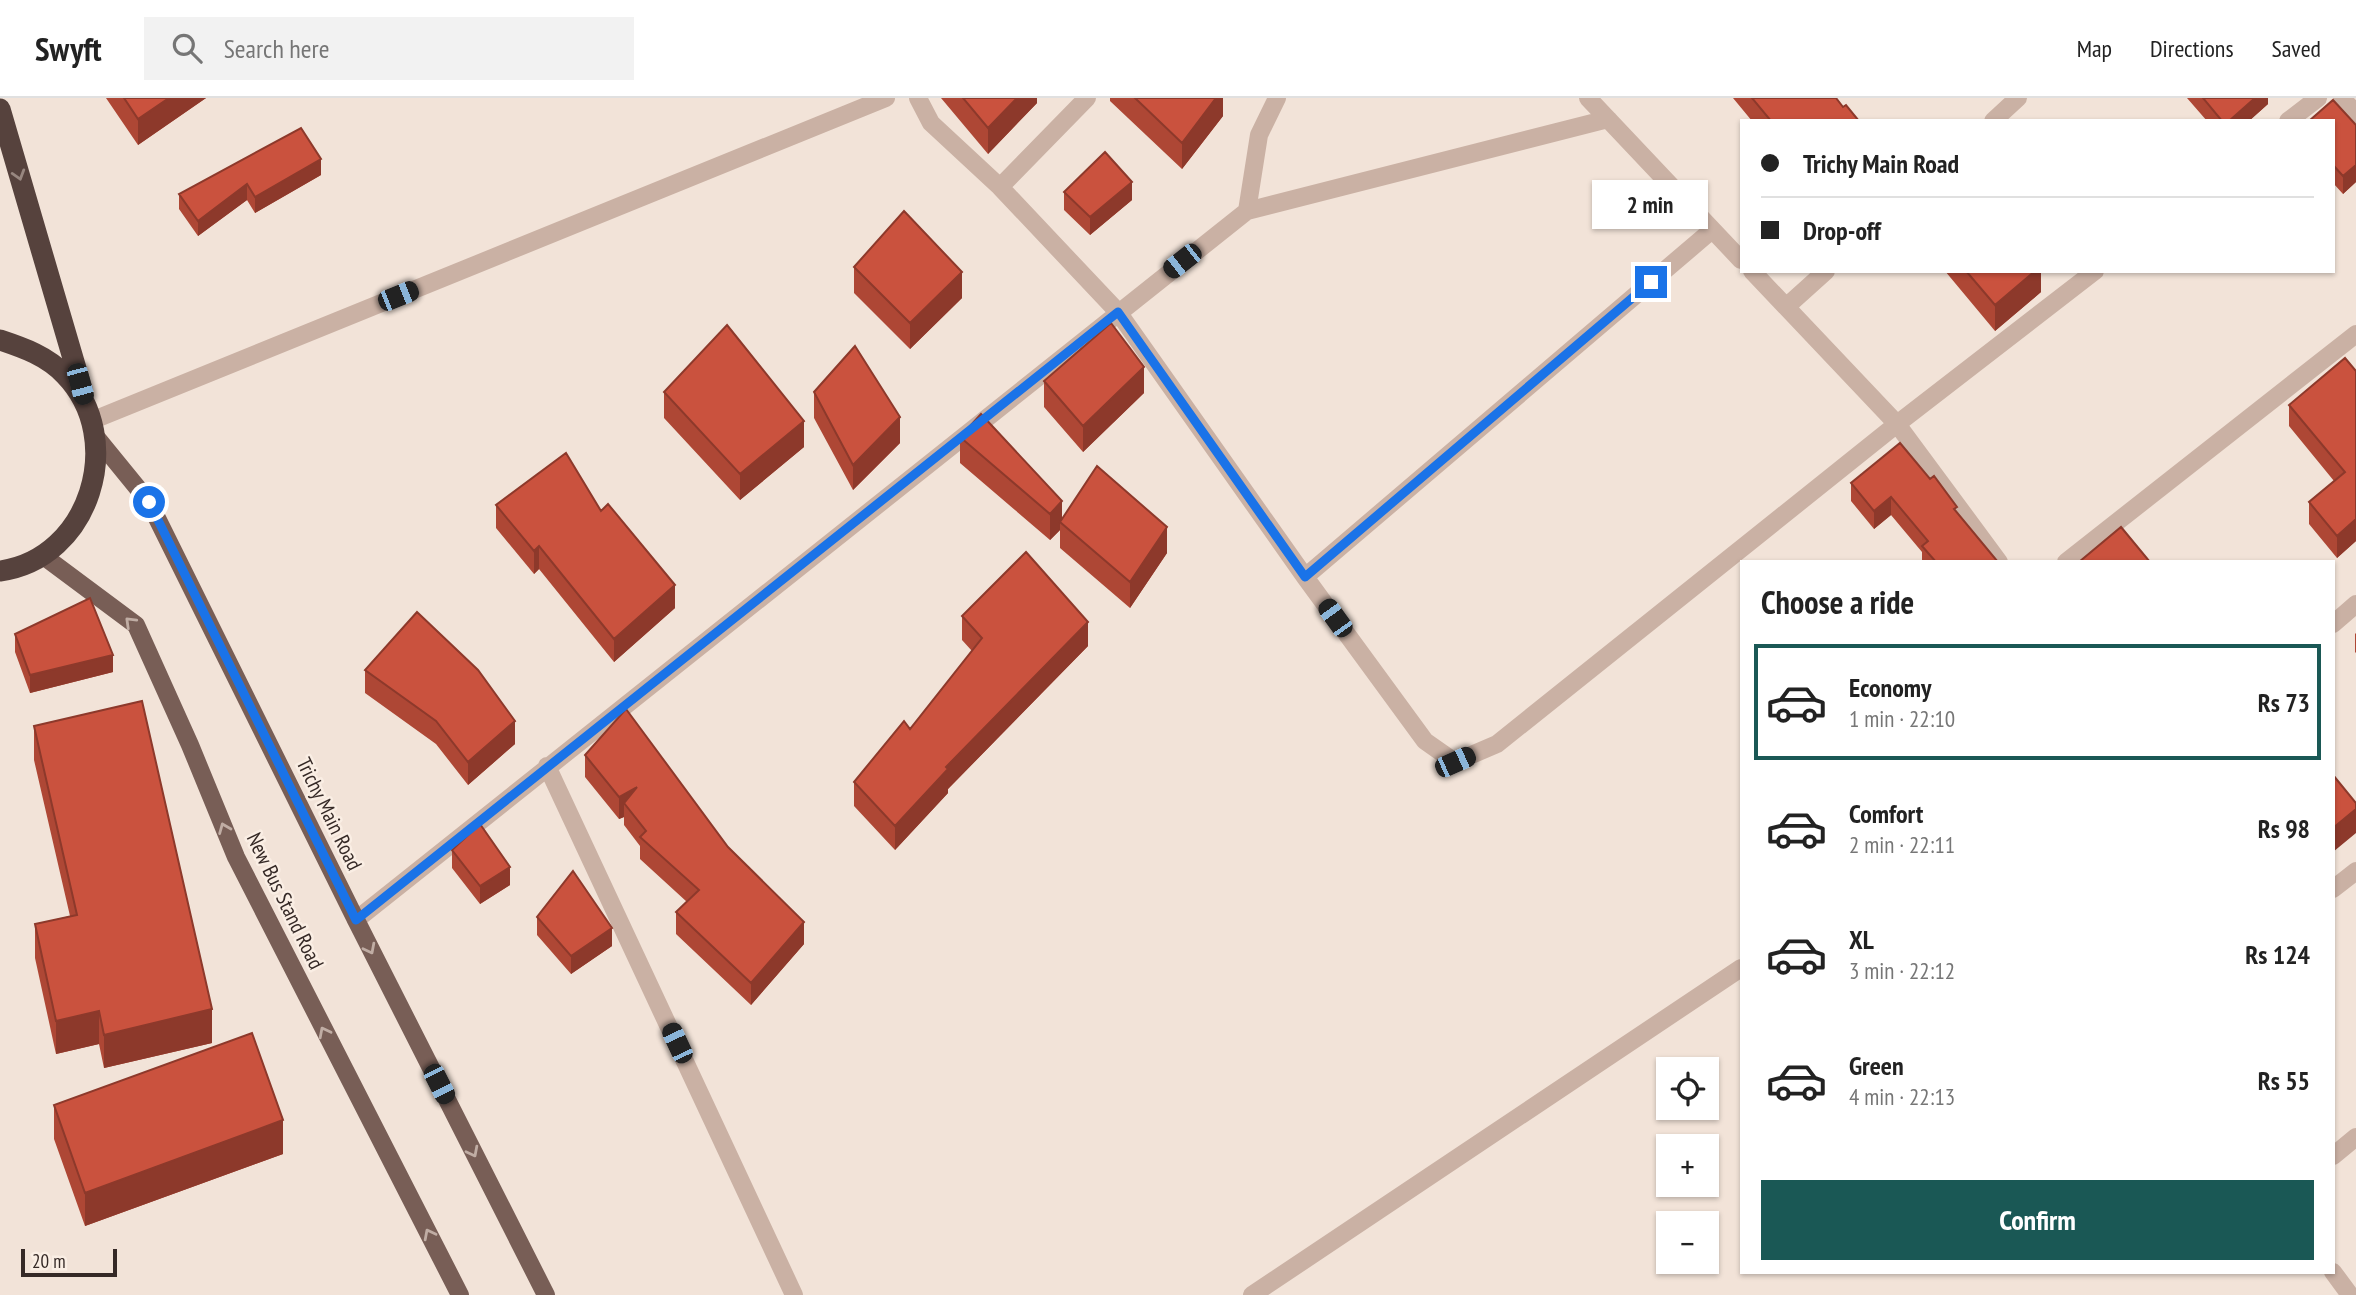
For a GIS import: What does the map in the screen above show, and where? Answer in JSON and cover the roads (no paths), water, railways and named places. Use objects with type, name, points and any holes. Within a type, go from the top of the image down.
[{"type":"highway","points":[[0,109],[91,421],[96,471],[87,504],[68,533],[43,555],[4,574]]},
{"type":"highway","points":[[0,340],[36,352],[66,375],[91,421]]},
{"type":"main road","name":"Trichy Main Road","points":[[91,421],[149,502],[546,1295]]},
{"type":"main road","name":"New Bus Stand Road","points":[[43,555],[136,625],[236,857],[460,1295]]},
{"type":"street","points":[[91,421],[886,98]]},
{"type":"street","points":[[918,98],[932,123],[1000,187],[1118,312],[1305,577],[1425,741],[1455,762],[1497,744],[1898,424],[2092,273]]},
{"type":"street","points":[[1000,187],[1087,98]]},
{"type":"street","points":[[1247,211],[1259,135],[1277,98]]},
{"type":"street","points":[[1588,98],[1740,259]]},
{"type":"street","points":[[1995,119],[2018,98]]},
{"type":"street","points":[[2291,119],[2318,98]]},
{"type":"street","points":[[2342,98],[2356,114]]},
{"type":"street","points":[[356,920],[1247,211],[1608,120]]},
{"type":"street","points":[[1305,577],[1712,230]]},
{"type":"street","points":[[1754,273],[1898,424],[1998,560]]},
{"type":"street","points":[[1786,307],[1824,273]]},
{"type":"street","points":[[2069,560],[2356,334]]},
{"type":"street","points":[[2335,622],[2356,604]]},
{"type":"street","points":[[547,766],[794,1295]]},
{"type":"street","points":[[2335,888],[2356,870]]},
{"type":"street","points":[[1252,1295],[1740,969]]},
{"type":"street","points":[[2335,1154],[2356,1137]]},
{"type":"street","points":[[2334,1274],[2350,1295]]}]
